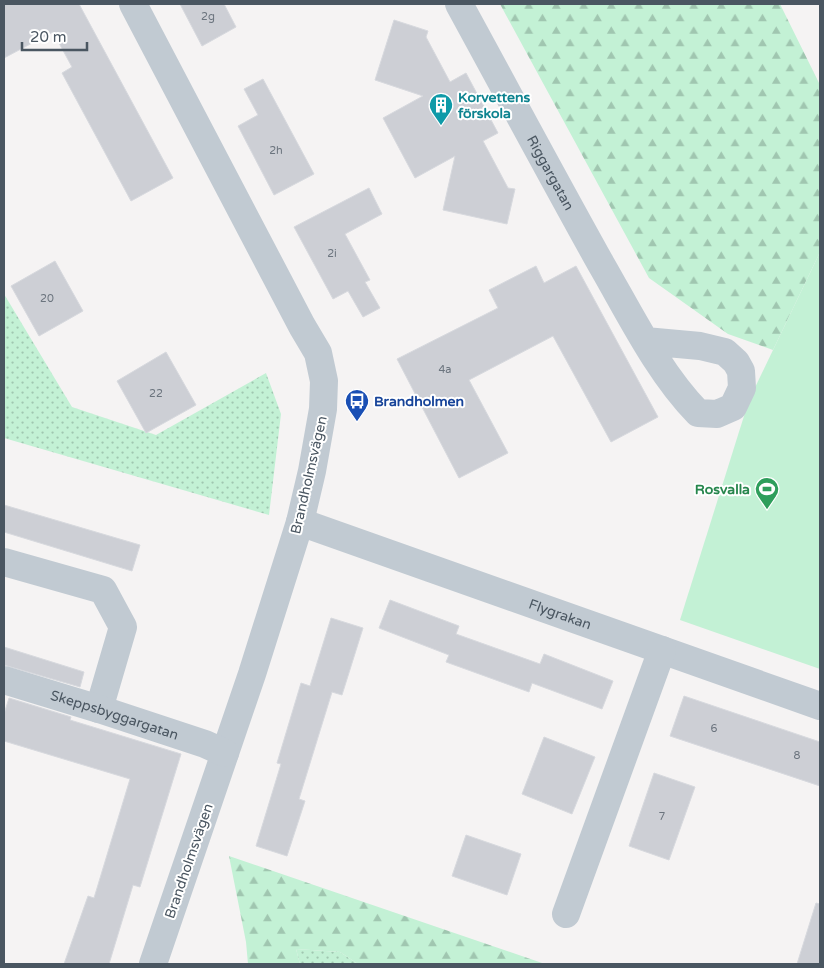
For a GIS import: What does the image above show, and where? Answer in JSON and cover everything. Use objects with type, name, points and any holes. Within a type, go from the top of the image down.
[{"type":"street","name":"Riggargatan","points":[[459,4],[582,230],[645,340]]},
{"type":"street","name":"Brandholmsvägen","points":[[133,5],[318,353],[324,381],[324,409],[300,522],[252,674],[153,964]]},
{"type":"street","name":"Flygrakan","points":[[300,522],[820,706]]},
{"type":"street","points":[[4,562],[103,590],[123,627],[99,709]]},
{"type":"street","points":[[566,914],[662,650]]},
{"type":"street","name":"Skeppsbyggargatan","points":[[4,680],[205,744],[225,753]]},
{"type":"green space","points":[[500,4],[780,4],[820,85],[820,252],[773,350],[728,334],[649,278]]},
{"type":"green space","name":"Rosvalla","points":[[820,252],[820,669],[680,620],[749,400]]},
{"type":"green space","points":[[4,294],[72,407],[156,435],[266,373],[281,414],[269,515],[4,438]]},
{"type":"green space","points":[[229,856],[545,964],[358,964],[340,952],[296,949],[300,964],[248,964],[246,942]]},
{"type":"green space","points":[[296,949],[340,952],[358,964],[300,964]]},
{"type":"building","points":[[4,4],[79,4],[173,178],[131,201],[62,73],[72,67],[53,32],[4,58]]},
{"type":"building","points":[[180,4],[224,4],[236,27],[202,46]]},
{"type":"building","name":"Korvettens förskola","points":[[394,20],[428,31],[426,37],[450,82],[466,73],[498,133],[483,141],[508,188],[515,189],[507,224],[443,210],[455,156],[415,178],[383,118],[423,96],[375,80]]},
{"type":"building","points":[[263,79],[314,174],[274,195],[238,126],[258,115],[244,89]]},
{"type":"building","points":[[369,188],[382,214],[345,234],[370,280],[365,282],[380,308],[363,317],[348,291],[333,299],[294,227]]},
{"type":"building","points":[[55,261],[83,311],[39,336],[11,286]]},
{"type":"building","points":[[536,266],[544,283],[576,266],[658,417],[611,442],[553,336],[469,380],[508,453],[459,478],[397,359],[498,308],[489,290]]},
{"type":"building","points":[[166,352],[196,405],[146,433],[117,381]]},
{"type":"building","points":[[4,505],[140,545],[132,571],[4,532]]},
{"type":"building","points":[[390,600],[459,626],[456,634],[540,664],[544,654],[613,681],[602,709],[532,683],[529,692],[446,662],[449,655],[379,628]]},
{"type":"building","points":[[331,618],[363,628],[342,695],[332,692],[299,799],[305,801],[287,856],[256,846],[281,764],[277,763],[301,683],[310,686]]},
{"type":"building","points":[[4,647],[84,672],[80,687],[4,665]]},
{"type":"building","points":[[684,696],[820,742],[820,786],[670,736]]},
{"type":"building","points":[[9,698],[71,717],[70,720],[181,754],[140,887],[133,885],[109,964],[64,964],[88,896],[94,898],[130,779],[4,741],[4,714]]},
{"type":"building","points":[[544,737],[595,757],[572,814],[522,794]]},
{"type":"building","points":[[654,773],[695,787],[669,860],[629,846]]},
{"type":"building","points":[[466,835],[521,854],[507,895],[452,876]]},
{"type":"building","points":[[816,903],[820,904],[820,964],[797,964]]},
{"type":"place","name":"Korvettens förskola","points":[[441,126]]},
{"type":"place","name":"Brandholmen","points":[[357,422]]},
{"type":"place","name":"Rosvalla","points":[[767,510]]}]
